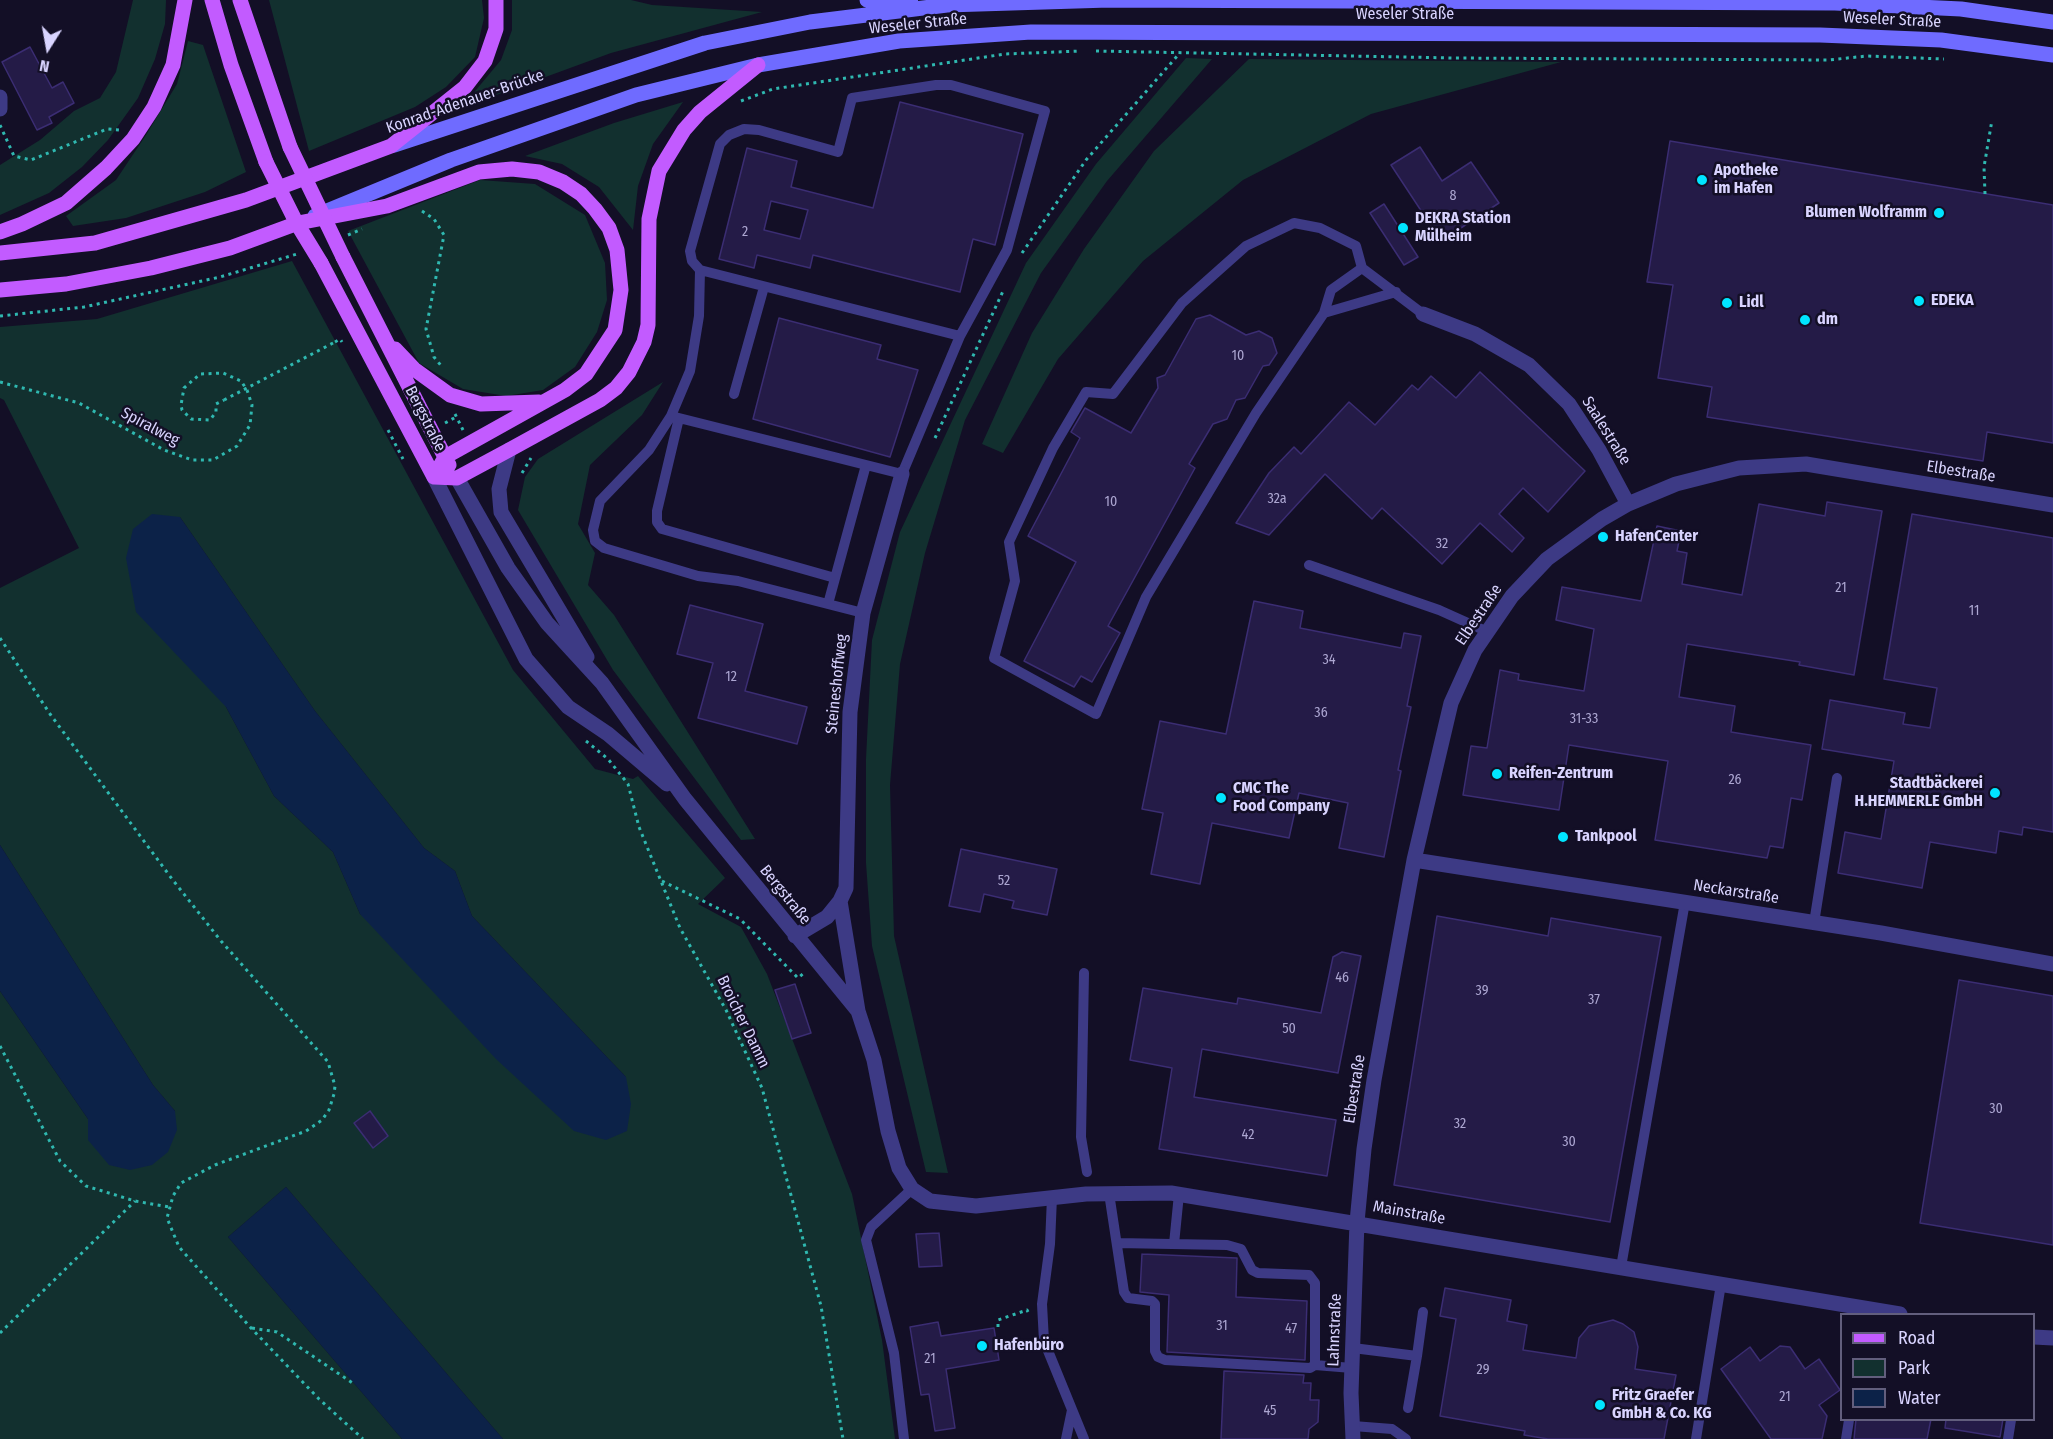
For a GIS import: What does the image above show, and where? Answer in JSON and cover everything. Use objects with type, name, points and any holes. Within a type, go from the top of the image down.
[{"type":"main road","points":[[0,232],[66,203],[106,168],[133,139],[153,107],[173,65],[185,0]]},
{"type":"main road","name":"Bergstraße","points":[[212,0],[231,65],[266,162],[434,477]]},
{"type":"main road","points":[[391,146],[465,87],[485,61],[496,29],[496,0]]},
{"type":"main road","points":[[867,0],[947,5]]},
{"type":"main road","name":"Weseler Straße","points":[[947,5],[1109,0],[1835,3],[1961,9],[2053,22]]},
{"type":"main road","name":"Bergstraße","points":[[242,3],[290,147],[384,338],[457,478]]},
{"type":"main road","name":"Konrad-Adenauer-Brücke","points":[[0,253],[94,243],[246,200],[391,146],[705,43],[810,22],[947,5]]},
{"type":"main road","name":"Weseler Straße","points":[[758,65],[899,41],[1031,32],[1820,35],[1941,40],[2049,51]]},
{"type":"main road","points":[[298,223],[387,206],[479,172],[512,169],[539,172],[563,182],[580,194],[609,228],[617,250],[621,290],[615,330],[586,374],[565,390],[445,457],[434,477],[457,478],[600,400],[616,388],[629,372],[644,342],[648,325],[649,219],[659,171],[684,130],[700,112],[758,65]]},
{"type":"main road","points":[[0,290],[66,284],[151,268],[230,248],[298,223],[451,160],[575,114],[636,95],[758,65]]},
{"type":"main road","points":[[384,338],[414,369],[450,395],[481,404],[542,401]]},
{"type":"street","points":[[0,98],[0,109]]},
{"type":"street","name":"Saalestraße","points":[[1423,314],[1475,334],[1529,365],[1569,404],[1599,450],[1628,504]]},
{"type":"street","points":[[509,450],[499,489],[501,512],[602,683]]},
{"type":"street","name":"Elbestraße","points":[[1357,1222],[1374,1080],[1414,860],[1451,703],[1475,650],[1512,596],[1547,559],[1602,519],[1628,504],[1676,484],[1738,468],[1806,464],[2053,505]]},
{"type":"street","name":"Steineshoffweg","points":[[902,474],[862,613],[850,712],[846,888],[840,901],[858,1011],[874,1060],[888,1131],[900,1168],[912,1189]]},
{"type":"street","name":"Bergstraße","points":[[434,477],[526,659],[568,707],[608,734],[685,799]]},
{"type":"street","name":"Bergstraße","points":[[457,478],[508,568],[540,614],[602,683],[685,799],[858,1011]]},
{"type":"street","name":"Neckarstraße","points":[[1414,860],[1814,922],[2053,964]]},
{"type":"street","points":[[795,936],[827,917],[840,901]]},
{"type":"street","name":"Mainstraße","points":[[912,1189],[930,1202],[976,1206],[1109,1193],[1179,1194],[1357,1222],[1884,1313]]},
{"type":"street","name":"Lahnstraße","points":[[1353,1433],[1352,1368],[1357,1222]]},
{"type":"street","points":[[2035,1337],[2053,1338]]},
{"type":"lane","points":[[675,417],[902,474],[960,336],[1006,250],[1045,111],[951,85],[852,98],[838,152],[759,130],[744,129],[729,135],[720,144],[690,251],[692,261],[700,270],[960,336]]},
{"type":"lane","points":[[1362,268],[1331,290],[1324,313],[1256,413],[1146,597],[1096,714],[994,658],[1016,581],[1009,542],[1053,448],[1086,392],[1113,394],[1182,303],[1246,246],[1294,223],[1320,228],[1356,246],[1362,268],[1423,314]]},
{"type":"lane","points":[[700,270],[699,316],[690,371],[675,417],[657,511],[657,522],[662,529],[835,578]]},
{"type":"lane","points":[[734,394],[764,286]]},
{"type":"lane","points":[[1324,313],[1396,292]]},
{"type":"lane","points":[[675,417],[649,450],[600,501],[593,531],[595,542],[604,548],[698,576],[738,581],[862,613]]},
{"type":"lane","points":[[828,604],[866,465]]},
{"type":"lane","points":[[1309,565],[1439,610],[1488,632]]},
{"type":"lane","points":[[1814,922],[1836,777]]},
{"type":"lane","points":[[1621,1267],[1685,902]]},
{"type":"lane","points":[[1084,973],[1081,1137],[1087,1172]]},
{"type":"lane","points":[[904,1439],[894,1353],[866,1240],[871,1227],[912,1189]]},
{"type":"lane","points":[[1109,1193],[1124,1292],[1128,1298],[1152,1300],[1155,1304],[1155,1351],[1158,1357],[1165,1360],[1352,1368]]},
{"type":"lane","points":[[1174,1244],[1179,1194]]},
{"type":"lane","points":[[1052,1197],[1050,1244],[1042,1304],[1044,1341],[1084,1439]]},
{"type":"lane","points":[[1117,1244],[1227,1245],[1241,1249],[1252,1270],[1257,1273],[1309,1275],[1316,1283],[1315,1365]]},
{"type":"lane","points":[[1696,1439],[1721,1284]]},
{"type":"lane","points":[[1408,1408],[1423,1312]]},
{"type":"lane","points":[[1353,1348],[1416,1356]]},
{"type":"lane","points":[[1066,1439],[1072,1409]]},
{"type":"lane","points":[[1846,1439],[1849,1421]]},
{"type":"lane","points":[[2008,1439],[2011,1421]]},
{"type":"lane","points":[[1353,1433],[1392,1429],[1406,1439]]},
{"type":"path","points":[[733,106],[773,89],[1005,54],[1086,51],[1396,55],[1454,58],[1816,60],[1867,56],[1953,60]]},
{"type":"path","points":[[1019,258],[1086,160],[1165,67],[1180,53]]},
{"type":"path","points":[[1985,194],[1984,167],[1992,120]]},
{"type":"path","points":[[115,138],[126,123]]},
{"type":"path","points":[[0,125],[14,156],[31,160],[107,129],[121,130]]},
{"type":"path","points":[[417,210],[426,212],[434,219],[444,235],[426,329],[434,357],[452,378],[449,401],[470,443]]},
{"type":"path","points":[[340,238],[373,225]]},
{"type":"path","points":[[0,316],[84,307],[220,277],[306,251]]},
{"type":"path","points":[[931,445],[1009,279]]},
{"type":"path","name":"Spiralweg","points":[[0,382],[40,391],[95,411],[164,450],[185,459],[205,461],[225,454],[240,442],[252,419],[251,398],[235,377],[211,372],[191,379],[181,395],[182,410],[191,419],[205,422],[214,416],[216,404],[224,400],[334,342]]},
{"type":"path","points":[[499,489],[513,493],[530,458],[538,453]]},
{"type":"path","points":[[0,638],[50,714],[172,879],[265,993],[320,1053],[331,1071],[335,1086],[333,1102],[316,1125],[198,1173],[182,1183],[169,1207],[167,1218],[179,1247],[251,1328],[319,1399],[363,1439]]},
{"type":"path","name":"Broicher Damm","points":[[583,739],[608,759],[628,784],[639,827],[663,881],[680,928],[726,1010],[762,1088],[821,1306],[843,1439]]},
{"type":"path","points":[[663,881],[740,919],[798,978],[817,962]]},
{"type":"path","points":[[0,1046],[60,1161],[86,1186],[135,1201],[169,1207]]},
{"type":"path","points":[[0,1333],[135,1201]]},
{"type":"path","points":[[998,1327],[998,1320],[1027,1310],[1038,1338],[1044,1341]]},
{"type":"path","points":[[251,1328],[277,1332],[354,1384]]},
{"type":"green space","points":[[133,0],[166,0],[165,24],[155,59],[138,98],[108,140],[82,167],[49,193],[0,215],[0,165],[40,140],[74,111],[100,98],[116,72]]},
{"type":"green space","points":[[269,0],[482,0],[484,18],[475,57],[446,87],[415,107],[309,151]]},
{"type":"green space","points":[[512,0],[631,0],[652,5],[762,12],[611,53],[461,108],[501,60],[512,30]]},
{"type":"green space","points":[[188,41],[203,45],[246,172],[205,192],[126,218],[73,226],[66,216],[116,180],[146,135],[177,84]]},
{"type":"green space","points":[[1186,58],[1212,59],[1107,181],[1041,273],[965,420],[925,553],[900,664],[890,785],[894,936],[948,1173],[926,1172],[872,946],[866,863],[866,759],[872,640],[900,532],[1026,263],[1096,164]]},
{"type":"green space","points":[[1249,59],[1561,62],[1371,114],[1243,180],[1143,261],[1058,359],[1003,453],[982,444],[1032,333],[1084,249],[1154,151]]},
{"type":"green space","points":[[683,102],[653,144],[638,186],[633,230],[599,187],[562,164],[525,156],[614,123]]},
{"type":"green space","points":[[480,180],[535,184],[585,215],[605,263],[607,300],[597,332],[575,367],[543,390],[506,396],[463,389],[419,363],[348,231]]},
{"type":"green space","points":[[292,261],[513,670],[595,769],[633,779],[638,776],[725,878],[698,904],[741,927],[767,974],[852,1194],[882,1340],[895,1439],[503,1439],[286,1187],[228,1237],[402,1439],[0,1439],[0,991],[88,1119],[88,1140],[175,1111],[153,1085],[0,845],[0,588],[79,548],[4,400],[0,398],[0,327],[97,319]],"holes":[[[180,517],[315,711],[424,848],[455,871],[472,916],[626,1077],[360,914],[333,852],[274,796],[226,707]]]},
{"type":"green space","points":[[663,382],[642,415],[590,465],[578,524],[595,553],[588,585],[614,615],[755,839],[741,840],[613,670],[518,510],[525,477],[538,459]]},
{"type":"water","points":[[152,514],[180,517],[315,711],[424,848],[455,871],[472,916],[626,1077],[631,1104],[627,1131],[606,1140],[574,1131],[496,1059],[360,914],[333,852],[274,796],[226,707],[136,612],[126,558],[133,529]]},
{"type":"water","points":[[0,845],[153,1085],[175,1111],[177,1130],[168,1152],[152,1165],[130,1170],[109,1165],[88,1140],[88,1119],[0,991]]},
{"type":"water","points":[[286,1187],[503,1439],[402,1439],[228,1237]]},
{"type":"building","points":[[30,47],[52,88],[63,82],[74,103],[49,117],[52,123],[37,130],[2,62]]},
{"type":"building","points":[[900,102],[1023,134],[995,245],[973,239],[960,292],[813,255],[810,268],[757,255],[754,268],[719,259],[747,148],[797,161],[791,187],[873,208]],"holes":[[[771,201],[808,210],[800,239],[764,230]]]},
{"type":"building","points":[[1670,141],[2053,205],[2053,443],[1987,432],[1983,461],[1707,417],[1712,387],[1658,378],[1673,285],[1647,282]]},
{"type":"building","points":[[1420,147],[1442,181],[1471,162],[1499,203],[1441,241],[1391,165]]},
{"type":"building","points":[[1384,204],[1418,257],[1404,265],[1370,213]]},
{"type":"building","points":[[1210,315],[1246,335],[1259,331],[1272,338],[1277,353],[1269,365],[1263,366],[1245,398],[1236,400],[1227,419],[1213,424],[1189,464],[1195,468],[1108,626],[1120,633],[1092,682],[1081,676],[1074,687],[1024,661],[1076,562],[1028,536],[1080,438],[1071,432],[1085,408],[1131,433],[1158,388],[1157,378],[1165,375],[1196,319]]},
{"type":"building","points":[[779,318],[881,345],[877,359],[918,370],[890,457],[753,419]]},
{"type":"building","points":[[1480,372],[1585,471],[1548,512],[1523,488],[1499,514],[1524,538],[1512,552],[1480,523],[1442,564],[1382,508],[1372,519],[1325,474],[1269,535],[1236,523],[1269,473],[1294,447],[1301,454],[1349,402],[1375,425],[1412,385],[1418,390],[1431,376],[1456,398]]},
{"type":"building","points":[[1827,502],[1882,511],[1854,675],[1799,665],[1800,662],[1687,644],[1679,697],[1735,706],[1731,732],[1811,745],[1802,800],[1791,798],[1783,848],[1770,846],[1767,858],[1655,840],[1668,761],[1569,745],[1559,810],[1463,795],[1471,746],[1487,748],[1500,670],[1519,674],[1518,680],[1584,691],[1594,629],[1556,620],[1562,587],[1641,601],[1657,526],[1681,531],[1677,551],[1687,553],[1682,584],[1742,595],[1759,504],[1825,516]]},
{"type":"building","points":[[1912,514],[2053,538],[2053,832],[2023,827],[2022,835],[1999,831],[1996,853],[1930,842],[1922,888],[1838,873],[1845,832],[1881,839],[1894,761],[1822,749],[1830,700],[1905,713],[1903,724],[1930,728],[1937,688],[1884,679]]},
{"type":"building","points":[[1254,601],[1303,611],[1300,628],[1401,648],[1404,633],[1421,636],[1407,706],[1411,707],[1398,770],[1401,771],[1384,857],[1339,848],[1348,803],[1299,793],[1289,838],[1212,823],[1200,884],[1151,874],[1163,813],[1142,809],[1160,721],[1226,734]]},
{"type":"building","points":[[690,605],[763,624],[745,691],[807,707],[797,744],[698,718],[713,663],[677,654]]},
{"type":"building","points":[[961,849],[1057,869],[1047,915],[1012,908],[1014,901],[984,894],[980,912],[949,906]]},
{"type":"building","points":[[1437,916],[1548,936],[1551,918],[1661,937],[1610,1222],[1394,1185]]},
{"type":"building","points":[[1342,952],[1361,956],[1338,1073],[1202,1049],[1194,1097],[1336,1120],[1327,1176],[1159,1149],[1172,1068],[1130,1060],[1143,988],[1237,1004],[1238,998],[1321,1013],[1333,957]]},
{"type":"building","points":[[1959,980],[2053,996],[2053,1245],[1920,1223]]},
{"type":"building","points":[[795,984],[811,1033],[792,1039],[775,990]]},
{"type":"building","points":[[370,1111],[388,1136],[373,1148],[354,1123]]},
{"type":"building","points":[[939,1233],[942,1266],[919,1267],[916,1234]]},
{"type":"building","points":[[1142,1254],[1237,1258],[1236,1297],[1307,1301],[1305,1360],[1167,1352],[1169,1295],[1140,1292]]},
{"type":"building","points":[[1445,1288],[1511,1300],[1507,1321],[1527,1325],[1523,1350],[1576,1358],[1579,1338],[1589,1326],[1613,1320],[1623,1324],[1634,1332],[1638,1347],[1635,1369],[1676,1375],[1664,1439],[1548,1439],[1524,1435],[1525,1431],[1440,1416],[1456,1319],[1440,1316]]},
{"type":"building","points":[[938,1322],[941,1336],[994,1328],[999,1360],[946,1369],[955,1428],[935,1431],[929,1394],[921,1395],[910,1327]]},
{"type":"building","points":[[1780,1346],[1790,1347],[1805,1369],[1819,1359],[1840,1390],[1819,1405],[1827,1416],[1822,1439],[1771,1439],[1721,1369],[1750,1347],[1760,1361]]},
{"type":"building","points":[[1224,1371],[1304,1375],[1303,1383],[1311,1383],[1310,1400],[1319,1400],[1318,1422],[1309,1429],[1308,1439],[1221,1439]]},
{"type":"building","points":[[1856,1421],[1931,1421],[1927,1439],[1854,1439]]},
{"type":"building","points":[[1946,1421],[2003,1421],[2000,1437],[1945,1428]]},
{"type":"place","name":"Apotheke im Hafen","points":[[1702,180]]},
{"type":"place","name":"Blumen Wolframm","points":[[1939,213]]},
{"type":"place","name":"DEKRA Station Mülheim","points":[[1403,228]]},
{"type":"place","name":"EDEKA","points":[[1919,301]]},
{"type":"place","name":"Lidl","points":[[1727,303]]},
{"type":"place","name":"dm","points":[[1805,320]]},
{"type":"place","name":"HafenCenter","points":[[1603,537]]},
{"type":"place","name":"Reifen-Zentrum","points":[[1497,774]]},
{"type":"place","name":"Stadtbäckerei H.HEMMERLE GmbH","points":[[1995,793]]},
{"type":"place","name":"CMC The Food Company","points":[[1221,798]]},
{"type":"place","name":"Tankpool","points":[[1563,837]]},
{"type":"place","name":"Hafenbüro","points":[[982,1346]]},
{"type":"place","name":"Fritz Graefer GmbH & Co. KG","points":[[1600,1405]]}]
